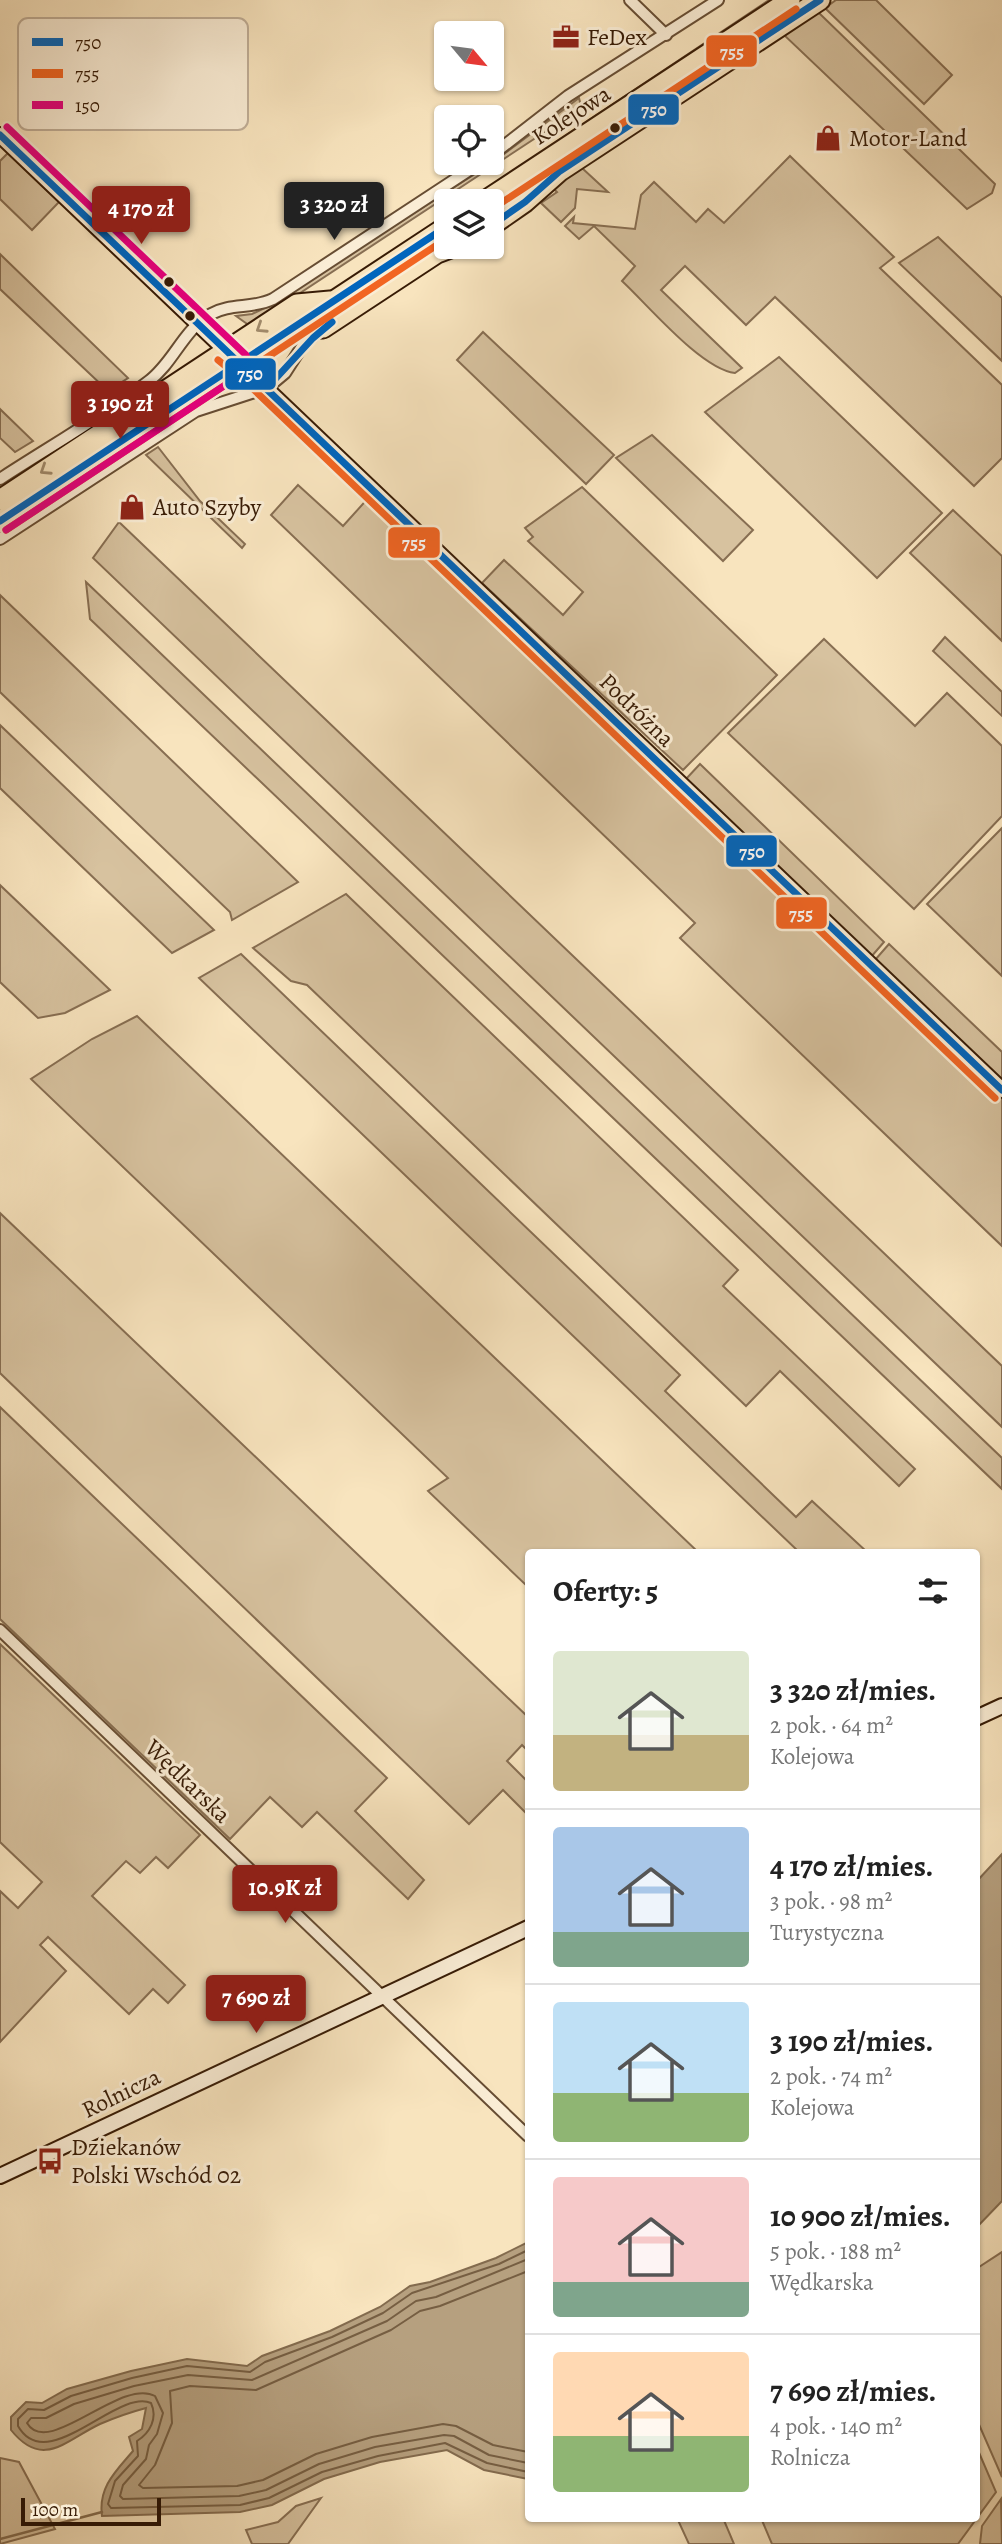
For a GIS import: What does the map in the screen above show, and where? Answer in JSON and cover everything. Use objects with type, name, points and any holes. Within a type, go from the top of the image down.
[{"type":"highway","name":"Kolejowa","points":[[503,189],[790,0]]},
{"type":"highway","points":[[504,217],[560,171],[820,0]]},
{"type":"highway","points":[[0,499],[232,357],[291,329],[434,235]]},
{"type":"highway","points":[[291,329],[323,328],[434,255]]},
{"type":"highway","points":[[0,521],[232,357],[297,304],[334,300]]},
{"type":"street","points":[[630,0],[666,35]]},
{"type":"street","points":[[504,146],[568,96],[718,0]]},
{"type":"street","name":"Podróżna","points":[[0,135],[1002,1090]]},
{"type":"street","points":[[0,479],[150,380],[197,324],[221,309],[250,307],[273,299],[462,175]]},
{"type":"street","points":[[0,540],[196,411],[267,388],[285,373],[303,345],[323,328]]},
{"type":"street","name":"Wędkarska","points":[[0,1630],[525,2133]]},
{"type":"street","points":[[980,1716],[1002,1706]]},
{"type":"street","name":"Rolnicza","points":[[0,2176],[525,1929]]},
{"type":"shaded area","points":[[769,0],[780,0],[493,189],[486,189]]},
{"type":"shaded area","points":[[836,0],[876,0],[952,75],[924,104],[825,8]]},
{"type":"shaded area","points":[[818,12],[995,184],[992,193],[967,209],[784,35]]},
{"type":"shaded area","points":[[579,98],[581,106],[569,116],[504,159],[504,154]]},
{"type":"shaded area","points":[[8,153],[59,202],[32,230],[0,199],[0,161]]},
{"type":"shaded area","points":[[790,156],[894,257],[880,268],[1002,385],[1002,458],[974,486],[775,297],[746,325],[685,266],[661,290],[742,368],[735,373],[721,369],[691,348],[622,281],[635,266],[594,226],[579,239],[565,226],[574,217],[573,223],[635,229],[641,195],[654,182],[696,222],[708,209],[724,223]]},
{"type":"shaded area","points":[[582,168],[608,192],[577,189],[575,208],[561,222],[541,203],[557,192],[552,187]]},
{"type":"shaded area","points":[[473,175],[479,175],[458,189],[452,189]]},
{"type":"shaded area","points":[[434,200],[434,205],[250,326],[236,316],[252,314],[271,305]]},
{"type":"shaded area","points":[[938,237],[1002,298],[1002,361],[899,263]]},
{"type":"shaded area","points":[[0,254],[128,378],[108,391],[0,289]]},
{"type":"shaded area","points":[[483,332],[614,455],[586,484],[457,360]]},
{"type":"shaded area","points":[[779,357],[942,513],[877,578],[705,412]]},
{"type":"shaded area","points":[[0,409],[33,441],[15,452],[0,438]]},
{"type":"shaded area","points":[[652,435],[753,530],[723,561],[616,458]]},
{"type":"shaded area","points":[[158,447],[200,501],[245,544],[242,548],[146,455]]},
{"type":"shaded area","points":[[298,485],[343,526],[371,495],[1002,1097],[1002,1246],[680,938],[695,923],[271,515]]},
{"type":"shaded area","points":[[582,487],[777,675],[683,770],[482,583],[504,560],[563,615],[583,592],[528,541],[533,537],[525,528]]},
{"type":"shaded area","points":[[953,510],[1002,556],[1002,641],[910,553]]},
{"type":"shaded area","points":[[119,522],[1002,1366],[1002,1427],[93,558]]},
{"type":"shaded area","points":[[86,582],[1002,1458],[1002,1489],[90,619]]},
{"type":"shaded area","points":[[0,595],[298,882],[232,920],[230,912],[0,692]]},
{"type":"shaded area","points":[[945,637],[1002,692],[1002,716],[933,651]]},
{"type":"shaded area","points":[[824,639],[915,726],[947,693],[1002,746],[1002,816],[914,909],[728,733]]},
{"type":"shaded area","points":[[0,725],[214,930],[172,953],[0,788]]},
{"type":"shaded area","points":[[700,764],[884,942],[871,957],[686,779]]},
{"type":"shaded area","points":[[1002,828],[1002,976],[927,904]]},
{"type":"shaded area","points":[[0,885],[110,990],[65,1013],[38,1018],[0,982]]},
{"type":"shaded area","points":[[346,894],[738,1270],[723,1286],[915,1469],[899,1486],[780,1371],[746,1406],[307,985],[291,981],[253,948]]},
{"type":"shaded area","points":[[889,944],[1002,1052],[1002,1081],[875,960]]},
{"type":"shaded area","points":[[241,954],[680,1375],[665,1391],[796,1517],[812,1501],[864,1549],[796,1549],[199,978]]},
{"type":"shaded area","points":[[137,1016],[695,1549],[525,1549],[525,1584],[428,1491],[448,1478],[31,1079],[92,1039]]},
{"type":"shaded area","points":[[0,1213],[525,1714],[525,1748],[522,1745],[507,1761],[525,1779],[525,1812],[503,1790],[469,1824],[0,1373]]},
{"type":"shaded area","points":[[0,1407],[387,1778],[355,1811],[424,1880],[408,1899],[317,1812],[302,1827],[270,1797],[230,1839],[0,1619]]},
{"type":"shaded area","points":[[0,1644],[200,1835],[168,1868],[156,1857],[140,1873],[126,1861],[92,1896],[185,1985],[168,2003],[153,1989],[129,2014],[48,1937],[40,1945],[66,1971],[0,2042],[0,1891],[18,1908],[42,1882],[0,1842]]},
{"type":"shaded area","points":[[1002,2252],[1002,2477],[980,2427],[980,2266]]},
{"type":"shaded area","points":[[980,2455],[996,2492],[980,2514]]},
{"type":"shaded area","points":[[0,2458],[19,2462],[55,2529],[0,2544]]},
{"type":"shaded area","points":[[321,2498],[288,2544],[252,2544],[246,2530],[278,2522],[296,2506]]},
{"type":"shaded area","points":[[1001,2499],[1002,2544],[980,2544],[982,2526]]},
{"type":"shaded area","points":[[679,2522],[725,2522],[734,2544],[689,2544]]},
{"type":"shaded area","points":[[763,2522],[974,2522],[958,2544],[772,2544]]},
{"type":"water","points":[[1002,1854],[1002,2201],[980,2224],[980,1878]]},
{"type":"water","points":[[525,2244],[525,2478],[484,2470],[447,2450],[380,2462],[324,2479],[272,2505],[240,2512],[102,2516],[101,2506],[106,2488],[133,2451],[129,2437],[142,2429],[146,2408],[105,2422],[55,2448],[44,2450],[23,2442],[11,2430],[11,2417],[26,2402],[42,2403],[67,2389],[187,2359],[247,2366],[262,2356],[330,2331],[380,2307],[410,2286],[430,2282],[496,2258]]},
{"type":"waterway","points":[[0,2539],[102,2512]]},
{"type":"transit line","name":"750","points":[[504,217],[560,171],[820,0]]},
{"type":"transit line","name":"755","points":[[504,201],[796,9]]},
{"type":"transit line","name":"150","points":[[6,530],[245,372],[249,363],[246,355],[7,127]]},
{"type":"transit line","name":"750","points":[[0,135],[1002,1090]]},
{"type":"transit line","name":"750","points":[[0,521],[434,235]]},
{"type":"transit line","name":"755","points":[[6,530],[434,247]]},
{"type":"transit line","name":"750","points":[[267,388],[313,338],[332,322]]},
{"type":"transit line","name":"755","points":[[218,360],[250,386],[995,1098]]},
{"type":"place","name":"FeDex","points":[[566,37]]},
{"type":"place","name":"Motor-Land","points":[[828,138]]},
{"type":"place","name":"Auto Szyby","points":[[132,507]]},
{"type":"place","name":"Dziekanów Polski Wschód 02","points":[[50,2161]]}]
